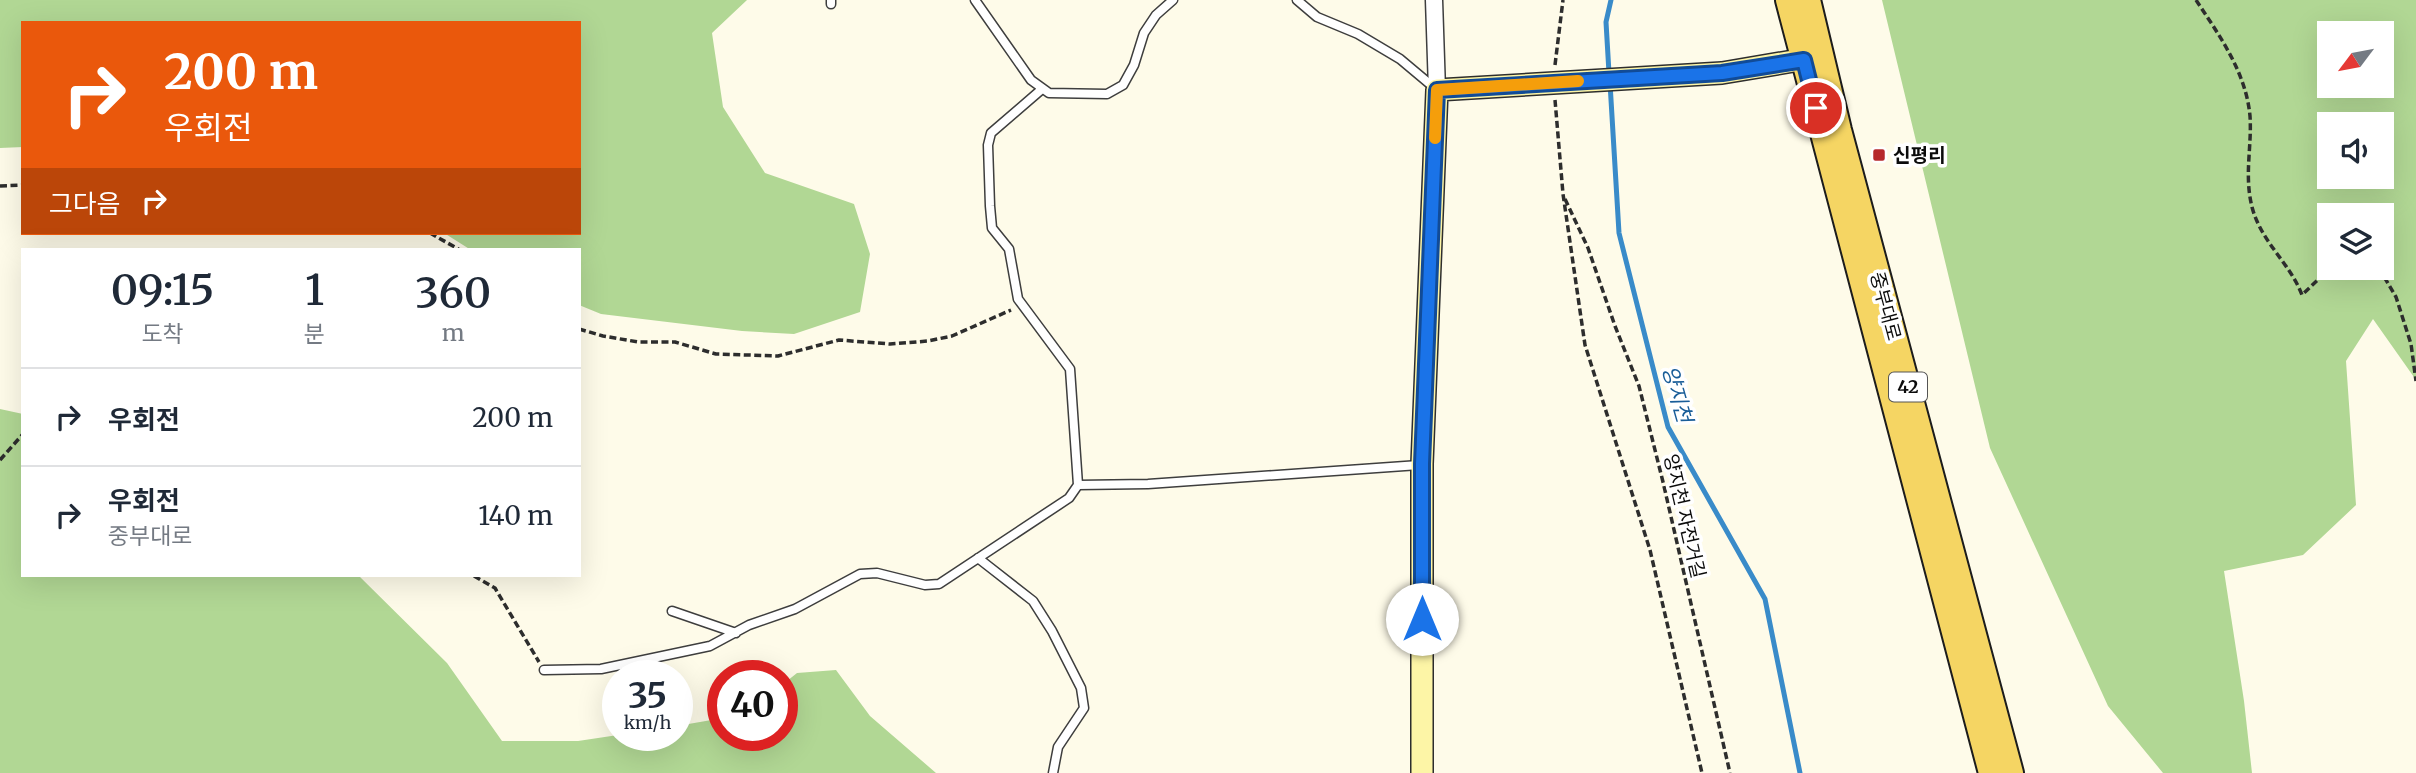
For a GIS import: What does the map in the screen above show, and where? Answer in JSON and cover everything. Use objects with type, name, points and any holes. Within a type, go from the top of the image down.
[{"type":"main road","name":"중부대로","points":[[1788,0],[1839,130],[2011,773]]},
{"type":"main road","name":"중부대로","points":[[1808,0],[1813,58],[1991,773]]},
{"type":"street","points":[[1422,773],[1422,464],[1437,90],[1434,0]]},
{"type":"street","points":[[1437,90],[1722,73],[1813,58]]},
{"type":"lane","points":[[975,0],[1031,80],[1042,89],[1048,93],[1107,94],[1123,85],[1134,65],[1144,33],[1156,15],[1173,0]]},
{"type":"lane","points":[[1297,0],[1317,18],[1358,34],[1400,59],[1437,90]]},
{"type":"lane","points":[[544,670],[601,668],[710,646],[749,625],[795,609],[860,574],[877,573],[925,585],[939,584],[1069,498],[1078,485],[1070,369],[1018,299],[1009,249],[992,228],[988,145],[991,133],[1042,89]]},
{"type":"lane","points":[[1078,485],[1148,484],[1422,464]]},
{"type":"lane","points":[[978,558],[1033,601],[1052,631],[1081,688],[1084,708],[1058,747],[1053,773]]},
{"type":"lane","points":[[672,611],[736,633]]},
{"type":"path","points":[[1563,0],[1560,81],[1563,194],[1585,345],[1650,550],[1702,773]]},
{"type":"path","points":[[2196,0],[2230,54],[2245,88],[2250,117],[2247,163],[2249,195],[2262,233],[2290,271],[2302,295],[2318,280]]},
{"type":"path","points":[[0,186],[21,185]]},
{"type":"path","name":"양지천 자전거길","points":[[1563,194],[1588,248],[1639,386],[1730,773]]},
{"type":"path","points":[[434,235],[456,248]]},
{"type":"path","points":[[2386,280],[2396,298],[2403,321],[2413,355],[2416,381]]},
{"type":"path","points":[[581,330],[638,342],[675,342],[716,354],[778,356],[839,340],[890,344],[929,341],[952,336],[1022,305]]},
{"type":"path","points":[[0,460],[21,435]]},
{"type":"path","points":[[476,577],[495,588],[544,670]]},
{"type":"green space","points":[[0,0],[747,0],[712,33],[723,107],[765,173],[854,204],[870,254],[860,312],[794,334],[742,331],[601,314],[581,306],[581,248],[468,248],[447,235],[581,235],[581,21],[21,21],[21,147],[0,148]]},
{"type":"green space","points":[[1882,0],[2416,0],[2416,380],[2373,319],[2346,361],[2356,505],[2303,555],[2224,571],[2252,773],[2163,773],[2108,706],[1990,448]]},
{"type":"green space","points":[[0,409],[21,414],[21,577],[360,577],[447,663],[502,741],[578,741],[602,737],[602,751],[693,751],[693,723],[707,721],[707,751],[798,751],[798,673],[836,670],[870,716],[936,773],[0,773]]},
{"type":"waterway","name":"양지천","points":[[1609,73],[1606,22],[1611,0]]},
{"type":"waterway","name":"양지천","points":[[1610,83],[1619,233],[1668,427],[1765,599],[1800,773]]},
{"type":"slow traffic","points":[[1435,138],[1437,90],[1578,81]]},
{"type":"place","name":"신평리","points":[[1879,155]]},
{"type":"route","points":[[1422,619],[1422,464],[1437,90],[1722,73],[1804,60],[1816,108]]}]
